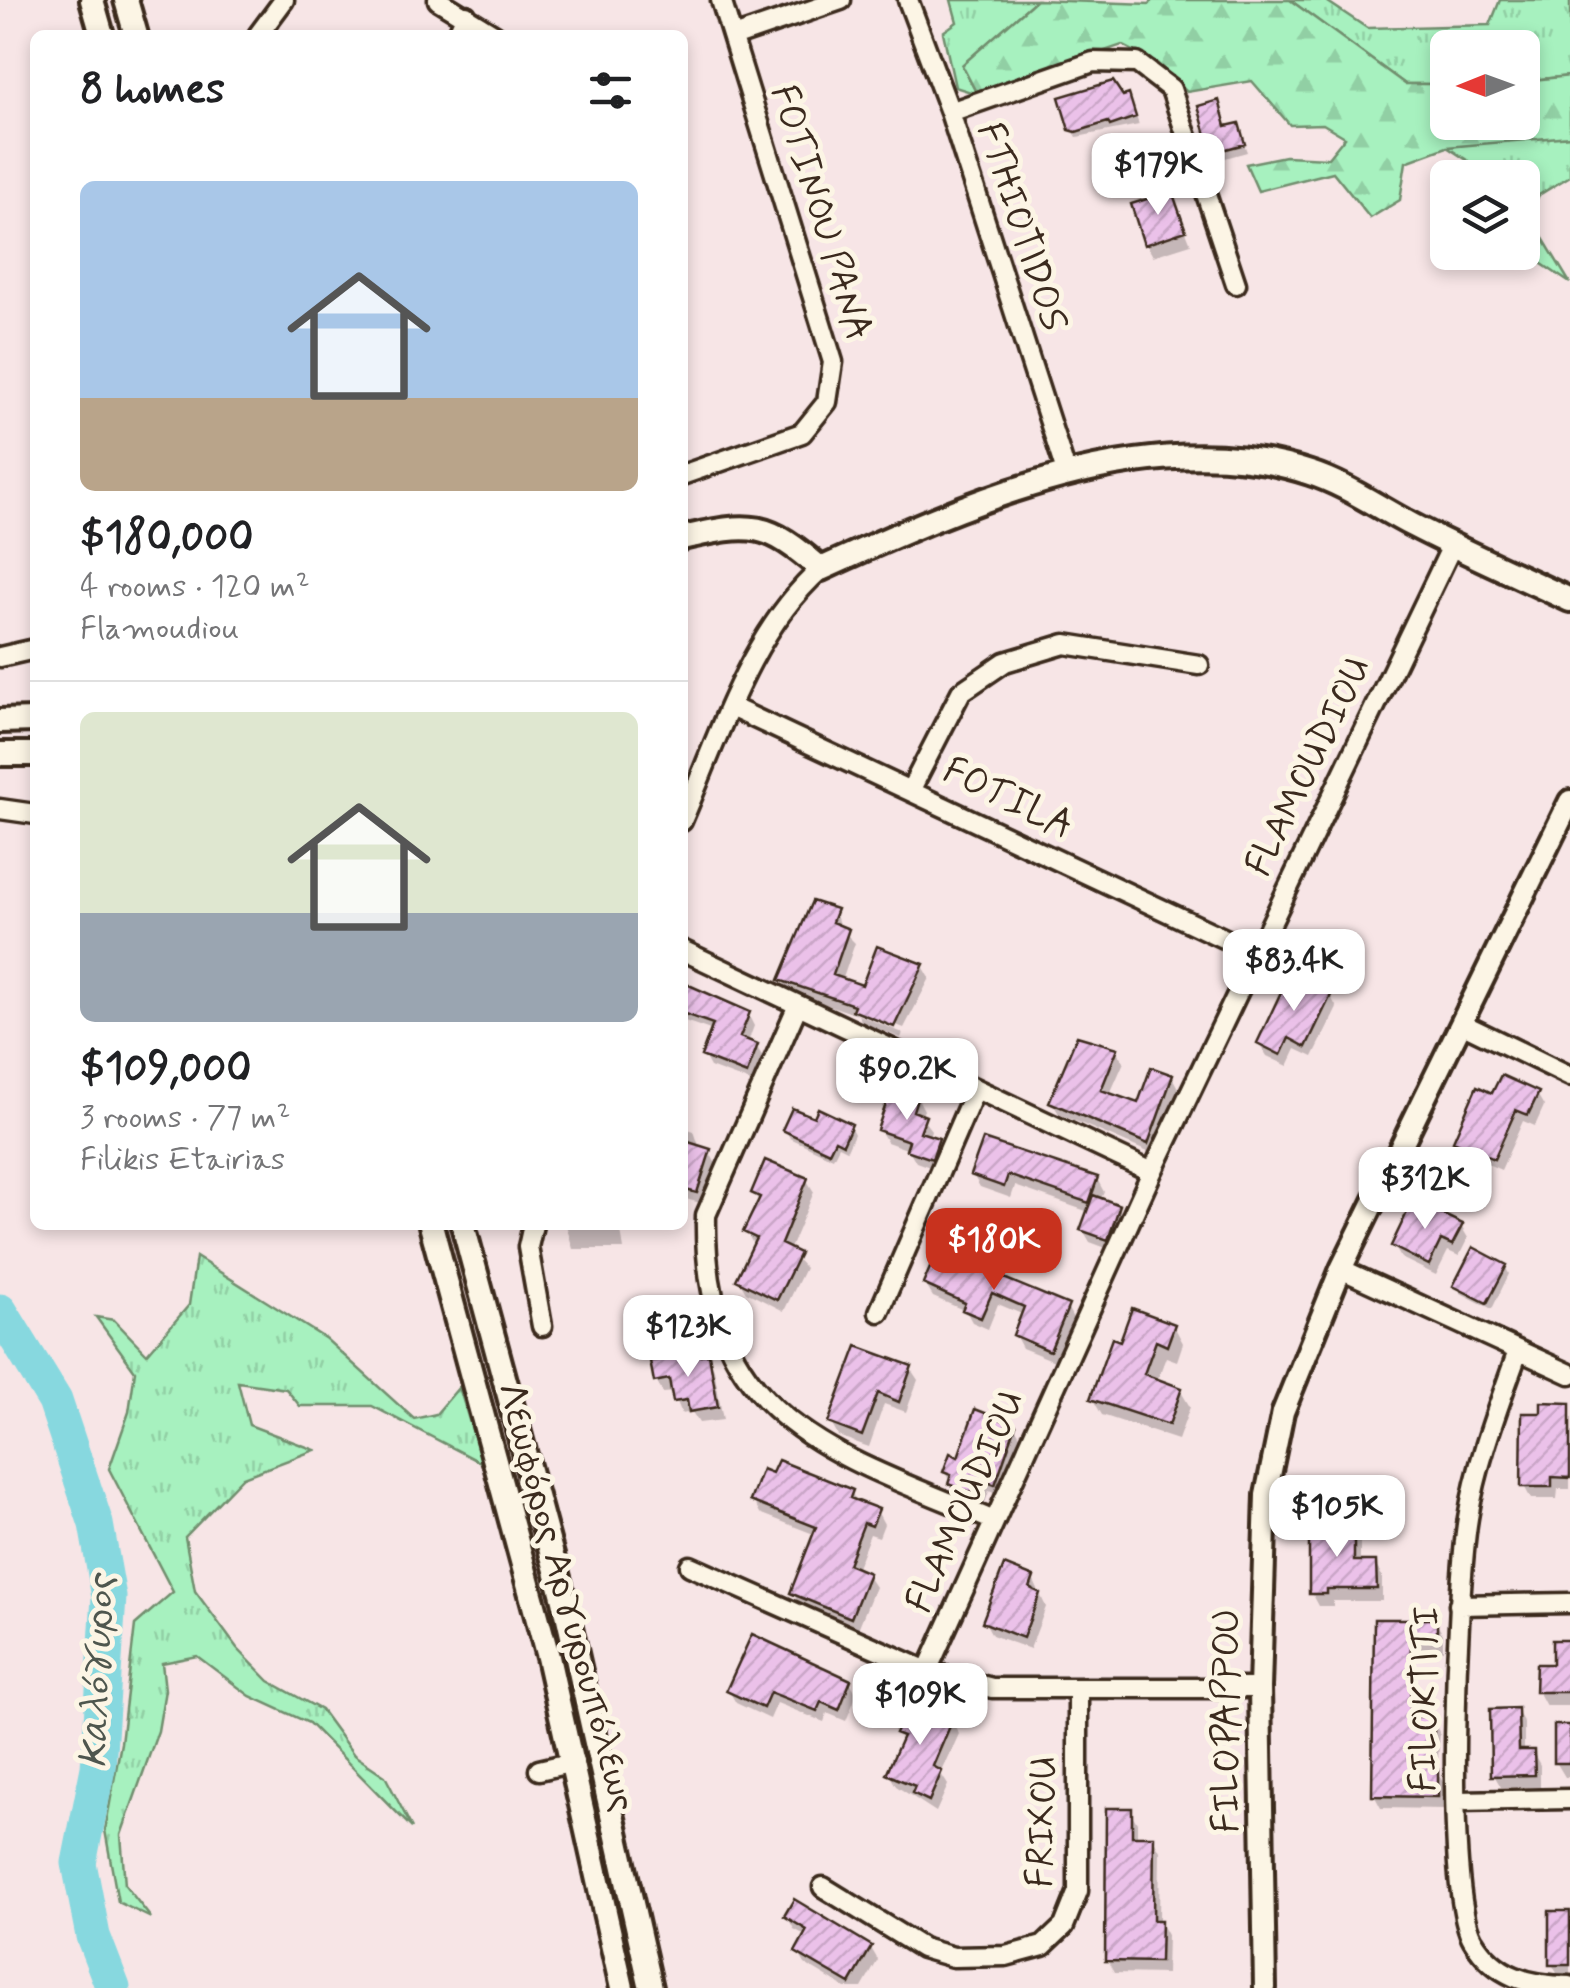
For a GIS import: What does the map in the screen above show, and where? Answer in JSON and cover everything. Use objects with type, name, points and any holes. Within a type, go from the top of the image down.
[{"type":"main road","points":[[92,0],[101,30]]},
{"type":"main road","points":[[126,0],[135,30]]},
{"type":"main road","points":[[688,537],[762,528],[784,537],[821,569],[950,515],[1068,475],[1160,454],[1236,456],[1312,473],[1452,546],[1570,600]]},
{"type":"main road","points":[[0,720],[30,720]]},
{"type":"main road","points":[[0,754],[30,754]]},
{"type":"main road","name":"Λεωφόρος Αργυρουπόλεως","points":[[432,1230],[574,1762],[622,1988]]},
{"type":"main road","name":"Λεωφόρος Αργυρουπόλεως","points":[[464,1230],[564,1600],[652,1988]]},
{"type":"street","points":[[262,30],[284,0]]},
{"type":"street","points":[[438,0],[488,30]]},
{"type":"street","name":"FOTINOU PANA","points":[[688,473],[802,432],[827,402],[832,362],[720,0]]},
{"type":"street","points":[[733,36],[842,0]]},
{"type":"street","name":"FTHIOTIDOS","points":[[908,0],[950,112],[1068,475]]},
{"type":"street","points":[[459,30],[466,15]]},
{"type":"street","points":[[950,112],[1093,62],[1136,63],[1171,89],[1236,284]]},
{"type":"street","name":"FLAMOUDIOU","points":[[927,1671],[1152,1172],[1452,546]]},
{"type":"street","points":[[688,807],[766,636],[803,585],[821,569]]},
{"type":"street","points":[[910,788],[961,692],[1005,662],[1066,644],[1199,665]]},
{"type":"street","points":[[0,658],[30,650]]},
{"type":"street","name":"FOTILA","points":[[731,706],[1255,953]]},
{"type":"street","name":"FILOPAPPOU","points":[[1265,1988],[1260,1688],[1266,1494],[1284,1412],[1341,1268],[1570,801]]},
{"type":"street","points":[[0,810],[30,813]]},
{"type":"street","points":[[688,953],[1152,1172]]},
{"type":"street","points":[[798,1005],[706,1215],[706,1252],[718,1322],[739,1368],[784,1418],[832,1453],[992,1520]]},
{"type":"street","points":[[1463,1024],[1570,1076]]},
{"type":"street","points":[[879,1312],[975,1090]]},
{"type":"street","points":[[531,1230],[528,1247],[542,1326]]},
{"type":"street","points":[[1341,1268],[1570,1374]]},
{"type":"street","name":"FILOKTITI","points":[[1518,1351],[1468,1516],[1459,1605],[1458,1800],[1463,1920],[1474,1942],[1494,1966],[1516,1980],[1570,1986]]},
{"type":"street","points":[[690,1566],[927,1671],[992,1688],[1260,1688]]},
{"type":"street","points":[[1459,1605],[1570,1604]]},
{"type":"street","name":"FRIXOU","points":[[822,1887],[922,1948],[953,1957],[1006,1956],[1043,1946],[1064,1926],[1078,1891],[1078,1690]]},
{"type":"street","points":[[539,1770],[574,1762]]},
{"type":"street","points":[[1458,1800],[1570,1799]]},
{"type":"green space","points":[[951,0],[1036,0],[962,65],[977,94],[955,87],[943,32],[957,22]]},
{"type":"green space","points":[[1036,0],[1150,4],[1152,0],[1290,0],[1405,84],[1430,84],[1430,140],[1525,140],[1447,147],[1406,162],[1400,200],[1370,218],[1333,172],[1258,191],[1246,164],[1285,156],[1328,158],[1345,137],[1323,124],[1290,125],[1252,81],[1187,92],[1157,63],[1122,45],[977,94],[962,65]]},
{"type":"green space","points":[[1290,0],[1325,0],[1367,28],[1490,25],[1500,0],[1570,0],[1570,76],[1540,79],[1540,30],[1430,30],[1430,84],[1405,84]]},
{"type":"green space","points":[[1570,76],[1570,136],[1540,139],[1540,79]]},
{"type":"green space","points":[[1540,135],[1570,136],[1570,176],[1540,194],[1540,160],[1467,160],[1447,147],[1540,140]]},
{"type":"green space","points":[[1540,233],[1570,283],[1540,263]]},
{"type":"green space","points":[[196,1257],[326,1339],[414,1419],[436,1414],[459,1387],[482,1463],[372,1406],[300,1406],[286,1389],[238,1382],[249,1425],[315,1450],[243,1477],[185,1537],[195,1591],[237,1648],[269,1681],[321,1710],[354,1755],[385,1776],[412,1828],[309,1723],[250,1696],[197,1656],[162,1663],[165,1690],[158,1731],[121,1835],[125,1885],[151,1918],[118,1902],[105,1830],[121,1743],[135,1625],[173,1592],[109,1469],[129,1412],[135,1371],[96,1317],[114,1320],[147,1354],[189,1305]]},
{"type":"building","points":[[1113,81],[1123,96],[1129,94],[1136,117],[1110,126],[1108,122],[1076,132],[1069,130],[1059,97]]},
{"type":"building","points":[[1219,100],[1226,126],[1239,123],[1245,144],[1211,153],[1198,106]]},
{"type":"building","points":[[1172,191],[1186,231],[1144,245],[1131,204]]},
{"type":"building","points":[[812,901],[837,909],[832,922],[849,929],[833,975],[862,985],[877,946],[924,964],[894,1027],[852,1010],[854,1005],[779,980]]},
{"type":"building","points":[[1290,973],[1332,993],[1306,1047],[1289,1038],[1281,1055],[1257,1043]]},
{"type":"building","points":[[688,985],[750,1012],[740,1037],[758,1044],[747,1074],[701,1056],[713,1024],[688,1015]]},
{"type":"building","points":[[1077,1036],[1118,1048],[1101,1090],[1138,1103],[1151,1067],[1173,1075],[1148,1144],[1049,1102]]},
{"type":"building","points":[[1501,1075],[1539,1092],[1528,1115],[1516,1110],[1494,1159],[1453,1141],[1477,1086],[1492,1093]]},
{"type":"building","points":[[892,1086],[918,1095],[913,1111],[926,1116],[920,1132],[939,1138],[932,1159],[906,1150],[909,1141],[877,1130]]},
{"type":"building","points":[[792,1108],[814,1117],[818,1108],[852,1124],[843,1144],[835,1140],[829,1152],[782,1130]]},
{"type":"building","points":[[983,1139],[1098,1177],[1089,1203],[1008,1175],[1004,1187],[970,1175]]},
{"type":"building","points":[[688,1142],[711,1149],[697,1193],[688,1191]]},
{"type":"building","points":[[765,1160],[808,1178],[781,1244],[800,1253],[777,1300],[736,1280],[756,1238],[743,1232],[760,1197],[751,1193]]},
{"type":"building","points":[[1093,1195],[1120,1205],[1108,1240],[1080,1230]]},
{"type":"building","points":[[1413,1200],[1463,1224],[1452,1245],[1441,1240],[1429,1265],[1391,1246]]},
{"type":"building","points":[[942,1240],[1003,1266],[999,1276],[1069,1305],[1050,1351],[1013,1335],[1024,1307],[992,1293],[981,1318],[962,1310],[965,1303],[923,1284]]},
{"type":"building","points":[[1473,1247],[1507,1265],[1487,1303],[1453,1286]]},
{"type":"building","points":[[1132,1308],[1175,1324],[1167,1346],[1156,1341],[1144,1374],[1182,1388],[1169,1425],[1090,1399],[1112,1338],[1120,1341]]},
{"type":"building","points":[[857,1346],[912,1366],[899,1402],[878,1393],[862,1436],[828,1423]]},
{"type":"building","points":[[709,1354],[718,1407],[689,1412],[687,1400],[673,1402],[669,1379],[654,1382],[650,1361]]},
{"type":"building","points":[[1541,1402],[1570,1403],[1570,1478],[1552,1477],[1552,1487],[1521,1487],[1522,1413],[1541,1413]]},
{"type":"building","points":[[975,1409],[1016,1425],[995,1485],[983,1480],[977,1495],[948,1484],[951,1475],[943,1472],[950,1453],[958,1457]]},
{"type":"building","points":[[778,1460],[853,1490],[850,1498],[879,1509],[872,1526],[864,1523],[848,1564],[869,1573],[851,1618],[790,1593],[816,1527],[750,1501],[762,1469],[772,1473]]},
{"type":"building","points":[[1309,1523],[1354,1523],[1354,1561],[1376,1561],[1377,1589],[1327,1589],[1327,1594],[1309,1594]]},
{"type":"building","points":[[1004,1565],[1034,1577],[1030,1588],[1040,1593],[1023,1638],[982,1622]]},
{"type":"building","points":[[1374,1619],[1437,1619],[1437,1638],[1411,1638],[1410,1716],[1435,1717],[1431,1769],[1438,1769],[1438,1797],[1372,1796]]},
{"type":"building","points":[[752,1634],[851,1680],[839,1710],[821,1702],[817,1711],[770,1692],[763,1708],[726,1691]]},
{"type":"building","points":[[1552,1640],[1570,1640],[1570,1692],[1535,1692],[1536,1664],[1552,1664]]},
{"type":"building","points":[[910,1700],[953,1719],[933,1766],[942,1771],[929,1801],[912,1793],[915,1786],[886,1774],[903,1736],[895,1733]]},
{"type":"building","points":[[1518,1708],[1519,1750],[1534,1750],[1535,1775],[1491,1776],[1490,1709]]},
{"type":"building","points":[[1554,1725],[1570,1725],[1570,1763],[1554,1763]]},
{"type":"building","points":[[1106,1808],[1132,1808],[1132,1836],[1154,1836],[1153,1920],[1161,1920],[1160,1962],[1105,1961]]},
{"type":"building","points":[[794,1899],[872,1946],[850,1984],[795,1952],[807,1930],[784,1916]]},
{"type":"building","points":[[1549,1911],[1570,1911],[1570,1965],[1549,1965]]},
{"type":"waterway","name":"Καλόγυρος","points":[[0,1311],[55,1401],[96,1524],[109,1597],[98,1768],[79,1863],[93,1936],[113,1988]]}]
